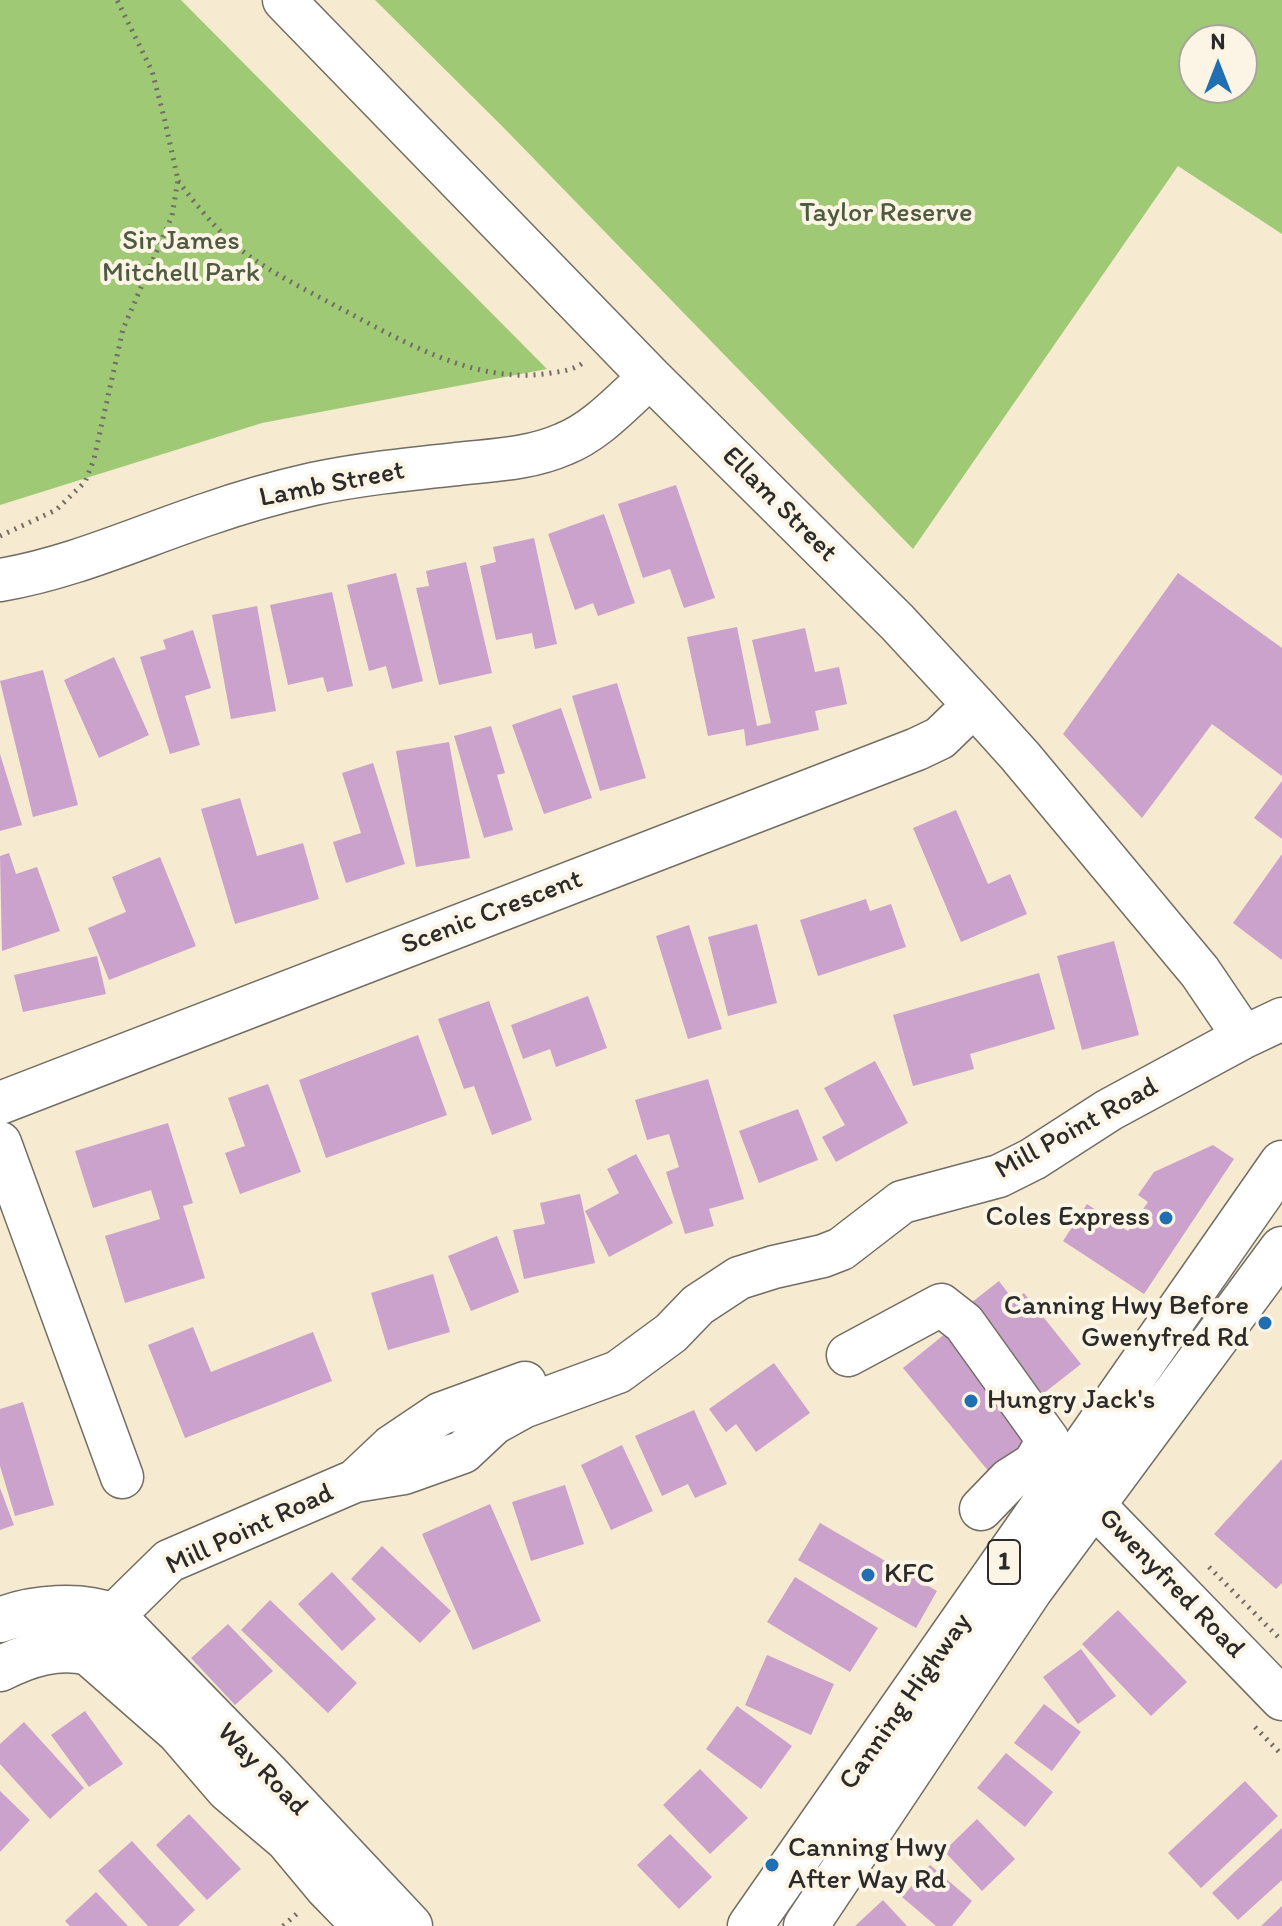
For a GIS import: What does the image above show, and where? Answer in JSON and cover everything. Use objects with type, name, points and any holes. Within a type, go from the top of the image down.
[{"type":"main road","name":"Canning Highway","points":[[750,1926],[1282,1163]]},
{"type":"main road","name":"Canning Highway","points":[[816,1920],[893,1792],[1092,1503],[1282,1249]]},
{"type":"main road","points":[[0,1620],[79,1607],[97,1609],[113,1616]]},
{"type":"main road","name":"Way Road","points":[[113,1616],[410,1926]]},
{"type":"main road","points":[[0,1669],[56,1649],[89,1653]]},
{"type":"main road","name":"Way Road","points":[[89,1653],[178,1731],[228,1789],[287,1839],[365,1926]]},
{"type":"street","name":"Ellam Street","points":[[284,0],[650,377],[897,622],[974,705],[1200,972],[1244,1037]]},
{"type":"street","name":"Lamb Street","points":[[0,580],[40,572],[136,542],[207,514],[316,484],[393,471],[517,458],[546,451],[579,437],[650,377]]},
{"type":"street","name":"Scenic Crescent","points":[[0,1103],[917,749],[940,738],[974,705]]},
{"type":"street","name":"Mill Point Road","points":[[89,1653],[113,1616],[169,1561],[355,1481],[391,1447],[440,1414],[509,1402],[618,1372],[671,1333],[698,1305],[739,1278],[841,1249],[902,1202],[999,1176],[1056,1145],[1109,1110],[1282,1019]]},
{"type":"street","points":[[0,1143],[122,1477]]},
{"type":"street","points":[[848,1355],[941,1305],[964,1323],[1048,1440],[1034,1464],[1009,1480],[981,1509]]},
{"type":"street","name":"Gwenyfred Road","points":[[1092,1503],[1282,1699]]},
{"type":"path","points":[[0,536],[56,510],[85,482],[94,459],[123,329],[172,216],[178,180],[152,71],[117,0]]},
{"type":"path","points":[[178,180],[210,220],[256,260],[333,304],[428,352],[493,373],[541,375],[580,366],[613,338]]},
{"type":"path","points":[[1206,1563],[1282,1641]]},
{"type":"path","points":[[283,1926],[308,1903]]},
{"type":"green space","name":"Sir James Mitchell Park","points":[[0,0],[181,0],[547,369],[262,423],[0,505]]},
{"type":"green space","name":"Taylor Reserve","points":[[375,0],[1282,0],[1282,234],[1178,166],[913,549],[504,128]]},
{"type":"building","points":[[676,485],[715,598],[684,608],[670,569],[643,578],[618,504]]},
{"type":"building","points":[[604,514],[635,603],[598,616],[593,603],[575,610],[548,534]]},
{"type":"building","points":[[534,538],[557,644],[535,649],[532,633],[496,640],[480,566],[496,562],[493,547]]},
{"type":"building","points":[[466,562],[492,673],[439,685],[416,588],[429,586],[426,571]]},
{"type":"building","points":[[396,573],[423,681],[392,689],[386,666],[369,671],[347,585]]},
{"type":"building","points":[[1178,573],[1282,648],[1282,776],[1212,724],[1142,818],[1063,734]]},
{"type":"building","points":[[332,592],[353,686],[327,692],[323,677],[288,685],[270,605]]},
{"type":"building","points":[[257,606],[276,711],[231,719],[212,615]]},
{"type":"building","points":[[737,627],[757,726],[771,723],[752,640],[805,628],[815,672],[839,667],[847,704],[815,711],[819,730],[746,746],[744,729],[708,736],[687,637]]},
{"type":"building","points":[[193,630],[211,688],[185,696],[200,745],[170,754],[140,657],[166,649],[163,640]]},
{"type":"building","points":[[114,657],[149,735],[99,758],[64,680]]},
{"type":"building","points":[[43,670],[78,805],[33,817],[0,681]]},
{"type":"building","points":[[617,683],[646,778],[600,791],[572,696]]},
{"type":"building","points":[[561,708],[592,798],[544,814],[512,725]]},
{"type":"building","points":[[491,726],[505,773],[497,775],[513,830],[484,838],[454,736]]},
{"type":"building","points":[[449,742],[470,858],[416,867],[396,751]]},
{"type":"building","points":[[0,754],[22,825],[0,831]]},
{"type":"building","points":[[373,763],[405,864],[346,883],[333,842],[361,833],[342,773]]},
{"type":"building","points":[[1282,781],[1282,839],[1254,818]]},
{"type":"building","points":[[240,798],[257,856],[303,843],[319,899],[235,924],[201,809]]},
{"type":"building","points":[[956,810],[988,884],[1010,874],[1027,914],[961,942],[913,828]]},
{"type":"building","points":[[9,853],[16,874],[37,867],[60,931],[2,951],[0,856]]},
{"type":"building","points":[[1282,854],[1282,960],[1233,923]]},
{"type":"building","points":[[160,857],[196,946],[109,980],[88,928],[126,912],[112,877]]},
{"type":"building","points":[[866,899],[870,911],[891,904],[906,947],[818,976],[800,920]]},
{"type":"building","points":[[757,924],[777,1003],[728,1016],[708,937]]},
{"type":"building","points":[[689,925],[722,1029],[688,1039],[656,936]]},
{"type":"building","points":[[1114,941],[1139,1035],[1082,1050],[1057,956]]},
{"type":"building","points":[[97,956],[106,994],[23,1012],[14,975]]},
{"type":"building","points":[[1039,973],[1055,1029],[970,1054],[974,1069],[913,1086],[893,1015]]},
{"type":"building","points":[[588,996],[607,1048],[556,1067],[550,1049],[523,1059],[511,1025]]},
{"type":"building","points":[[489,1001],[532,1120],[492,1135],[474,1086],[464,1089],[438,1019]]},
{"type":"building","points":[[418,1035],[447,1115],[326,1158],[299,1080]]},
{"type":"building","points":[[875,1061],[908,1123],[836,1162],[822,1137],[845,1125],[824,1088]]},
{"type":"building","points":[[708,1079],[744,1199],[709,1209],[714,1226],[685,1234],[666,1172],[679,1167],[669,1134],[647,1140],[635,1100]]},
{"type":"building","points":[[268,1084],[301,1172],[240,1194],[225,1153],[245,1146],[228,1098]]},
{"type":"building","points":[[798,1109],[818,1160],[759,1183],[739,1131]]},
{"type":"building","points":[[168,1123],[193,1203],[183,1206],[205,1278],[125,1303],[105,1236],[160,1219],[151,1190],[93,1208],[75,1151]]},
{"type":"building","name":"Coles Express","points":[[1213,1145],[1234,1159],[1144,1294],[1063,1241],[1087,1204],[1128,1231],[1148,1202],[1138,1195],[1154,1172]]},
{"type":"building","points":[[636,1154],[673,1223],[609,1257],[585,1211],[619,1193],[607,1169]]},
{"type":"building","points":[[580,1194],[595,1263],[524,1279],[513,1230],[545,1224],[540,1203]]},
{"type":"building","points":[[497,1236],[519,1292],[471,1311],[448,1256]]},
{"type":"building","points":[[433,1274],[450,1332],[388,1350],[371,1293]]},
{"type":"building","name":"Coles Express","points":[[999,1281],[1014,1301],[1024,1293],[1081,1364],[1039,1397],[967,1306]]},
{"type":"building","points":[[193,1327],[211,1372],[313,1332],[332,1381],[185,1438],[148,1345]]},
{"type":"building","name":"Hungry Jack's","points":[[951,1329],[1038,1433],[990,1473],[903,1368]]},
{"type":"building","points":[[774,1363],[810,1413],[756,1452],[736,1424],[726,1432],[709,1409]]},
{"type":"building","points":[[23,1402],[54,1505],[15,1516],[0,1466],[0,1409]]},
{"type":"building","points":[[694,1410],[727,1484],[695,1498],[688,1484],[662,1496],[635,1436]]},
{"type":"building","points":[[622,1445],[653,1511],[611,1530],[581,1465]]},
{"type":"building","points":[[1282,1459],[1282,1583],[1276,1589],[1214,1534]]},
{"type":"building","points":[[565,1485],[584,1544],[531,1561],[512,1502]]},
{"type":"building","points":[[0,1488],[14,1525],[0,1530]]},
{"type":"building","points":[[490,1504],[541,1621],[473,1650],[422,1534]]},
{"type":"building","name":"KFC","points":[[820,1523],[937,1591],[916,1628],[798,1560]]},
{"type":"building","points":[[382,1546],[451,1611],[420,1643],[351,1579]]},
{"type":"building","points":[[332,1572],[376,1619],[342,1651],[298,1604]]},
{"type":"building","points":[[795,1577],[878,1628],[850,1672],[767,1622]]},
{"type":"building","points":[[270,1600],[357,1683],[328,1713],[241,1630]]},
{"type":"building","points":[[1118,1610],[1187,1682],[1151,1716],[1082,1644]]},
{"type":"building","points":[[228,1624],[273,1671],[235,1705],[191,1658]]},
{"type":"building","points":[[1081,1649],[1116,1696],[1078,1724],[1043,1677]]},
{"type":"building","points":[[767,1655],[834,1684],[811,1735],[745,1705]]},
{"type":"building","points":[[1044,1704],[1081,1732],[1052,1771],[1014,1743]]},
{"type":"building","points":[[737,1706],[792,1746],[761,1789],[706,1749]]},
{"type":"building","points":[[85,1711],[123,1764],[89,1787],[51,1735]]},
{"type":"building","points":[[24,1722],[84,1788],[50,1819],[0,1764],[0,1744]]},
{"type":"building","points":[[1006,1753],[1053,1792],[1025,1827],[977,1788]]},
{"type":"building","points":[[700,1769],[748,1818],[710,1854],[663,1805]]},
{"type":"building","points":[[1245,1781],[1278,1816],[1201,1888],[1168,1853]]},
{"type":"building","points":[[0,1791],[30,1820],[0,1852]]},
{"type":"building","points":[[189,1814],[241,1869],[207,1900],[156,1845]]},
{"type":"building","points":[[977,1819],[1015,1859],[982,1891],[944,1851]]},
{"type":"building","points":[[1282,1828],[1282,1880],[1238,1920],[1212,1893]]},
{"type":"building","points":[[670,1834],[712,1877],[679,1909],[637,1865]]},
{"type":"building","points":[[132,1841],[195,1910],[178,1926],[148,1926],[98,1871]]},
{"type":"building","points":[[930,1865],[972,1901],[952,1926],[936,1926],[902,1897]]},
{"type":"building","points":[[96,1892],[128,1926],[70,1926],[65,1921]]},
{"type":"building","points":[[883,1900],[907,1926],[855,1926]]},
{"type":"building","points":[[1282,1906],[1282,1926],[1261,1926]]},
{"type":"place","name":"Coles Express","points":[[1166,1218]]},
{"type":"place","name":"Canning Hwy Before Gwenyfred Rd","points":[[1265,1323]]},
{"type":"place","name":"Hungry Jack's","points":[[971,1401]]},
{"type":"place","name":"KFC","points":[[868,1575]]},
{"type":"place","name":"Canning Hwy After Way Rd","points":[[772,1865]]}]
